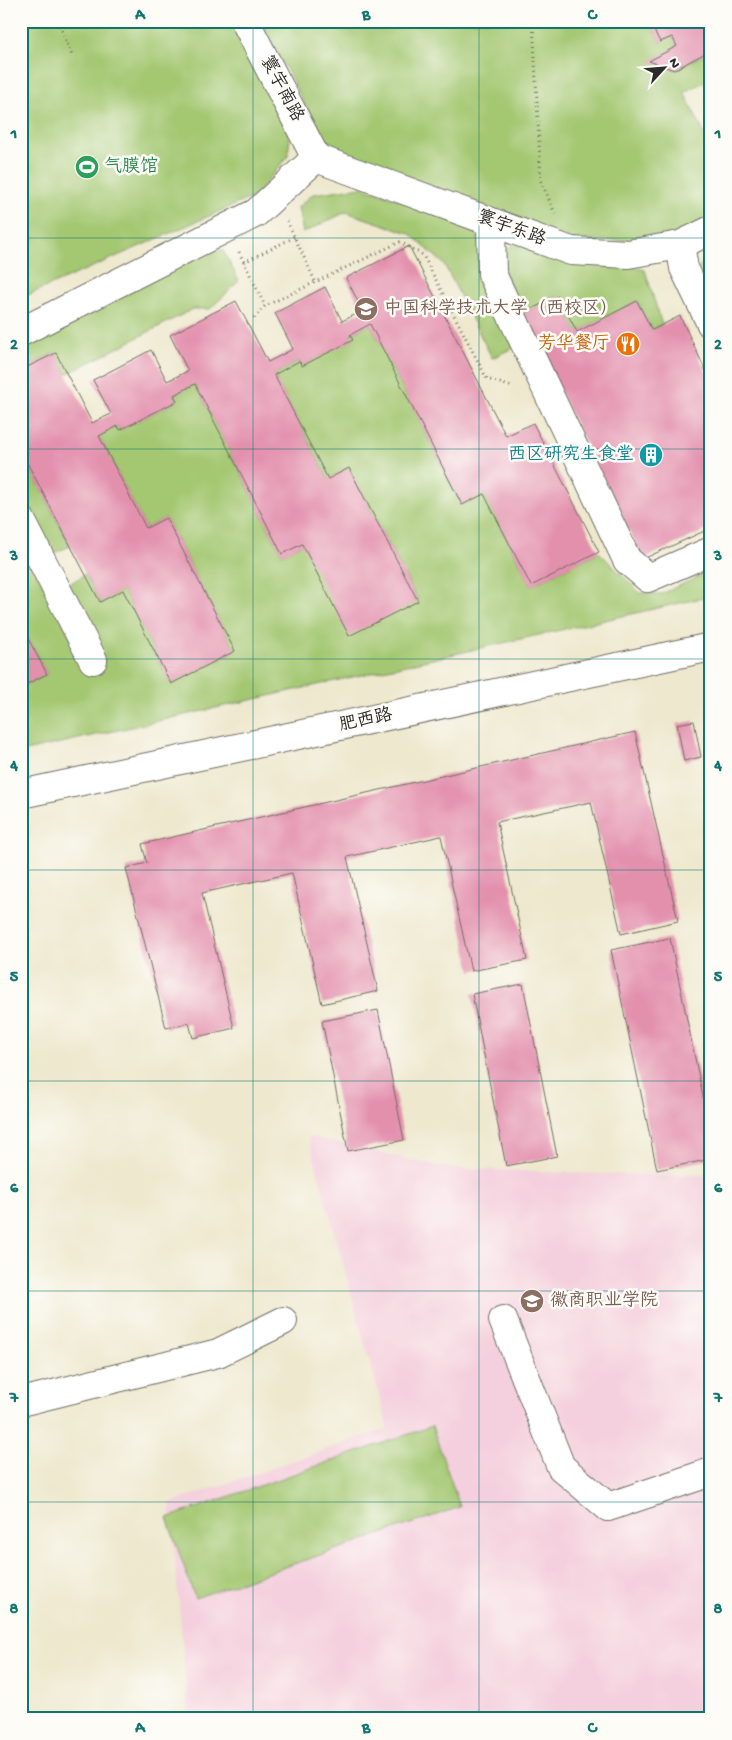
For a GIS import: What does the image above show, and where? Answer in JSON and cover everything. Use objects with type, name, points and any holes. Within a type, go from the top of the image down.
[{"type":"main road","name":"寰宇南路","points":[[245,21],[316,158]]},
{"type":"main road","points":[[21,332],[256,213],[316,158]]},
{"type":"main road","name":"寰宇东路","points":[[316,158],[570,251],[628,254],[680,245],[711,230]]},
{"type":"main road","points":[[491,222],[492,274],[627,560],[648,578],[711,551]]},
{"type":"main road","points":[[680,245],[684,268],[711,324]]},
{"type":"main road","points":[[21,520],[93,660]]},
{"type":"main road","name":"肥西路","points":[[21,794],[711,647]]},
{"type":"main road","points":[[503,1320],[561,1467],[608,1507],[711,1472]]},
{"type":"main road","points":[[21,1402],[218,1353],[283,1322]]},
{"type":"path","points":[[58,21],[73,58]]},
{"type":"path","points":[[533,21],[541,181],[570,251]]},
{"type":"path","points":[[274,196],[316,283]]},
{"type":"path","points":[[226,227],[265,306]]},
{"type":"path","points":[[244,262],[295,237]]},
{"type":"path","points":[[254,318],[265,306],[400,242],[423,255],[487,379],[518,388],[544,386]]},
{"type":"shaded area","name":"徽商职业学院","points":[[308,1136],[446,1168],[607,1174],[711,1175],[711,1719],[189,1719],[170,1503],[388,1428]]},
{"type":"green space","points":[[21,21],[232,21],[290,137],[288,156],[255,196],[21,298]]},
{"type":"green space","points":[[261,21],[649,21],[660,42],[672,37],[677,46],[650,61],[674,70],[711,51],[711,79],[684,92],[711,147],[711,217],[662,240],[574,241],[349,153],[322,137]]},
{"type":"green space","points":[[362,187],[475,226],[479,242],[517,346],[492,358],[444,264],[409,233],[346,212],[303,233],[298,207],[313,194]]},
{"type":"green space","points":[[513,245],[625,264],[645,270],[662,325],[652,330],[637,301],[577,332],[558,296],[521,314],[499,254]]},
{"type":"green space","points":[[709,249],[711,249],[711,296],[699,268]]},
{"type":"green space","points":[[212,250],[223,250],[239,281],[210,309],[193,309],[67,374],[55,353],[21,370],[21,347]]},
{"type":"green space","points":[[370,324],[462,505],[484,494],[531,586],[599,552],[640,593],[661,594],[711,571],[711,596],[21,752],[21,687],[47,674],[21,625],[21,544],[90,674],[103,667],[65,587],[85,574],[100,602],[123,590],[171,684],[235,651],[166,518],[146,528],[99,436],[118,426],[120,430],[177,401],[174,395],[195,384],[282,554],[302,544],[418,600],[349,468],[328,479],[274,375],[299,361],[302,366],[352,340],[350,335]]},
{"type":"green space","points":[[21,451],[70,546],[52,554],[44,548],[21,506]]},
{"type":"green space","points":[[432,1426],[460,1507],[195,1598],[167,1518]]},
{"type":"building","points":[[649,21],[711,21],[711,50],[674,70],[649,61],[677,46],[672,37],[660,42]]},
{"type":"building","points":[[409,246],[506,436],[533,423],[599,552],[531,586],[484,494],[462,505],[370,324],[350,335],[353,340],[302,366],[299,361],[274,375],[328,479],[349,468],[418,601],[349,636],[302,544],[282,554],[195,384],[174,395],[177,401],[120,430],[118,426],[99,436],[146,528],[166,518],[235,651],[171,684],[123,590],[100,602],[21,451],[21,370],[56,353],[92,423],[111,414],[93,380],[151,350],[167,381],[188,371],[170,335],[236,301],[268,362],[293,349],[275,313],[325,287],[342,321],[363,311],[346,278]]},
{"type":"building","name":"西区研究生食堂","points":[[558,296],[577,332],[637,301],[652,330],[680,316],[711,382],[711,528],[643,559],[521,314]]},
{"type":"building","points":[[21,625],[47,674],[21,687]]},
{"type":"building","points":[[694,721],[701,757],[684,761],[677,724]]},
{"type":"building","points":[[635,732],[678,921],[621,934],[591,802],[497,822],[527,960],[471,971],[441,836],[347,857],[378,991],[322,1004],[292,873],[202,893],[234,1028],[193,1038],[189,1023],[166,1028],[126,868],[147,863],[142,844]]},
{"type":"building","points":[[670,938],[711,1135],[711,1159],[657,1170],[611,950]]},
{"type":"building","points":[[523,984],[557,1156],[506,1166],[472,994]]},
{"type":"building","points":[[378,1010],[404,1140],[348,1151],[322,1021]]},
{"type":"place","name":"气膜馆","points":[[87,167]]},
{"type":"place","name":"中国科学技术大学（西校区）","points":[[366,309]]},
{"type":"place","name":"芳华餐厅","points":[[628,344]]},
{"type":"place","name":"西区研究生食堂","points":[[651,455]]},
{"type":"place","name":"徽商职业学院","points":[[532,1301]]}]
